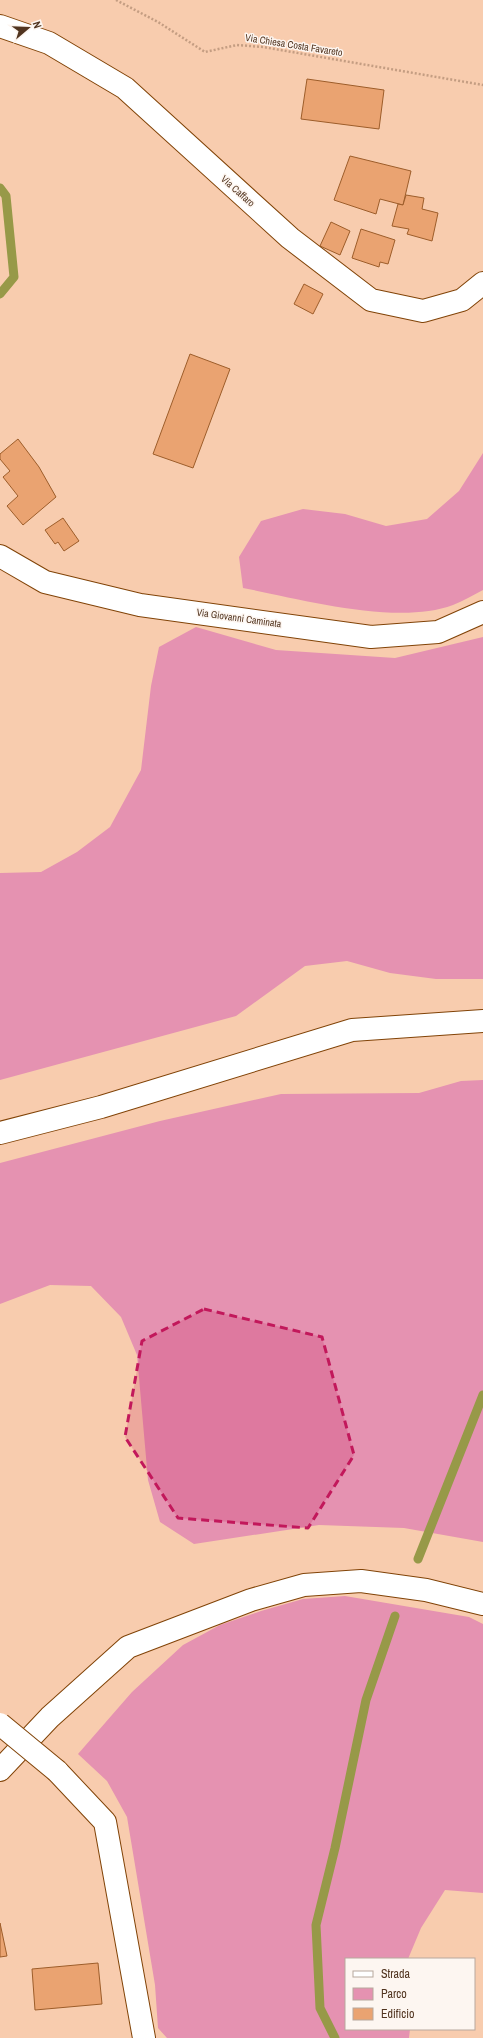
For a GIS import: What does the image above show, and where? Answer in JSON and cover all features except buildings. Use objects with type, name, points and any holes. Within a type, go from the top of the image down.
[{"type":"main road","name":"Via Caffaro","points":[[0,26],[49,43],[125,88],[290,238],[371,300],[423,311],[462,300],[483,283]]},
{"type":"main road","name":"Via Giovanni Caminata","points":[[0,556],[45,582],[140,605],[371,636],[438,632],[483,612]]},
{"type":"main road","points":[[0,1133],[102,1107],[352,1030],[483,1021]]},
{"type":"main road","points":[[0,1770],[50,1717],[128,1647],[251,1600],[304,1585],[361,1581],[426,1590],[483,1604]]},
{"type":"main road","points":[[0,1724],[57,1771],[105,1822],[144,2038]]},
{"type":"path","name":"Via Chiesa Costa Favareto","points":[[116,0],[158,22],[205,52],[237,44],[263,47],[483,85]]},
{"type":"highlighted area","points":[[204,1309],[322,1337],[354,1455],[308,1528],[178,1518],[125,1437],[142,1341]]},
{"type":"green space","points":[[483,453],[483,590],[453,605],[430,611],[405,613],[377,612],[320,604],[243,588],[239,557],[261,521],[303,509],[345,514],[386,526],[427,519],[459,491]]},
{"type":"green space","points":[[196,627],[276,650],[395,658],[483,637],[483,979],[436,979],[390,973],[347,961],[305,966],[236,1016],[0,1080],[0,873],[41,872],[77,852],[110,827],[141,770],[151,686],[159,647]]},
{"type":"green space","points":[[483,1080],[483,1542],[404,1528],[319,1525],[194,1544],[160,1522],[148,1480],[137,1355],[121,1317],[91,1286],[50,1285],[0,1304],[0,1163],[160,1121],[281,1094],[419,1093],[461,1081]]},
{"type":"green space","points":[[345,1596],[469,1617],[483,1624],[483,1893],[445,1890],[421,1928],[408,1958],[345,1958],[345,2030],[410,2030],[409,2038],[167,2038],[158,2028],[155,1985],[127,1817],[107,1781],[78,1754],[132,1692],[183,1645],[220,1625],[303,1599]]},
{"type":"waterway","points":[[0,188],[6,196],[14,277],[0,294]]},
{"type":"waterway","points":[[418,1559],[483,1395]]},
{"type":"waterway","points":[[335,2038],[320,2008],[316,1925],[335,1848],[366,1700],[395,1616]]}]
